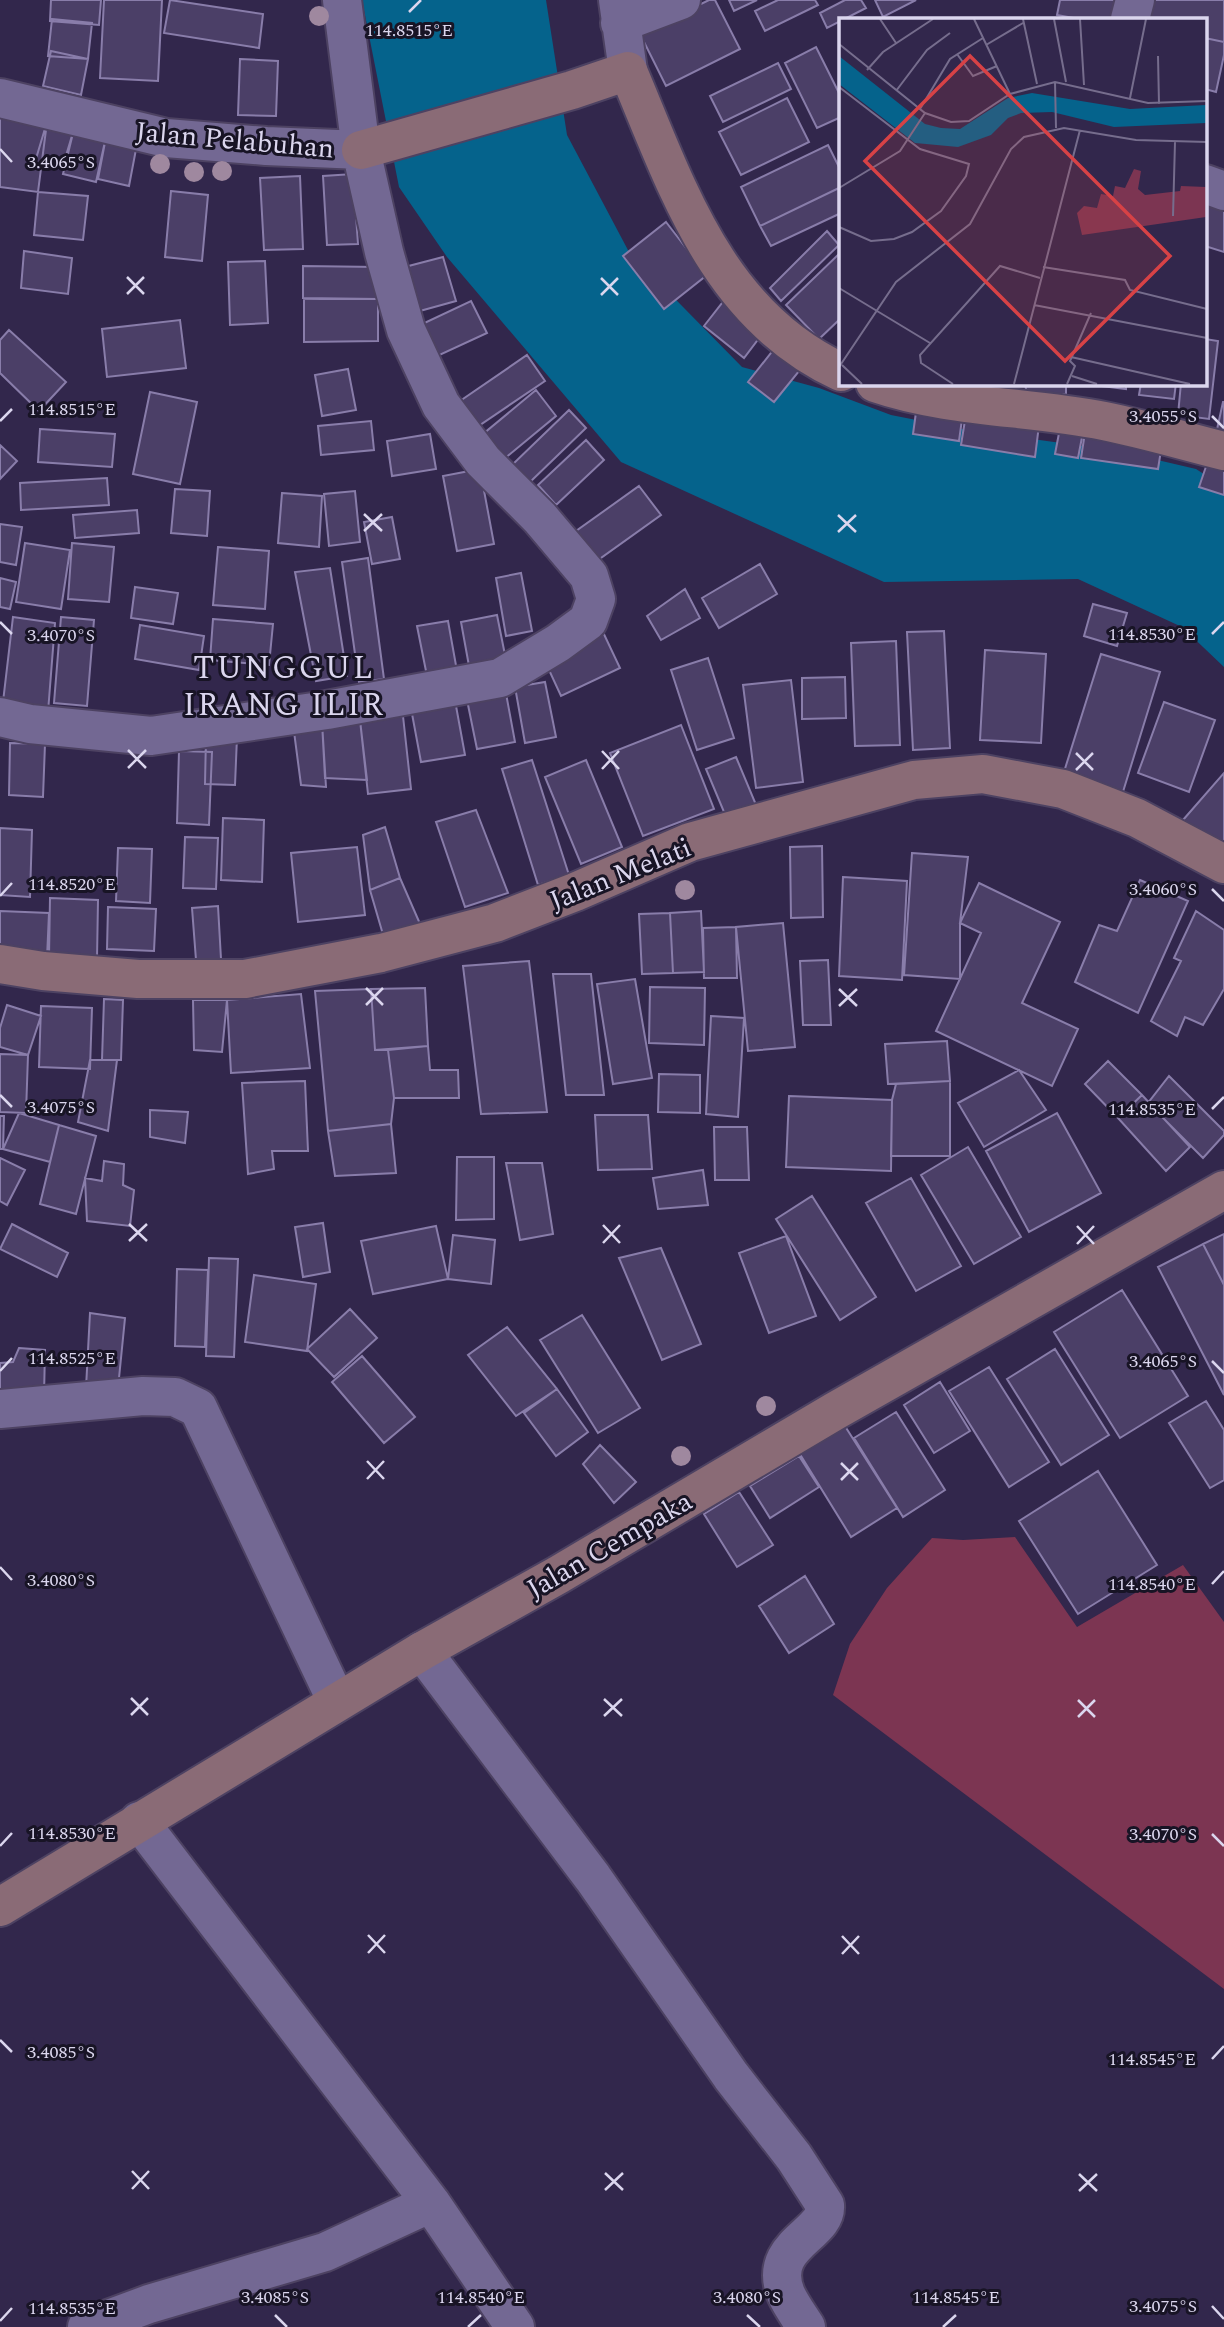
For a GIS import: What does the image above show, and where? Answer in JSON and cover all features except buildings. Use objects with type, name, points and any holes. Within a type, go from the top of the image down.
[{"type":"street","points":[[0,717],[30,724],[151,736],[327,710],[500,678],[558,643],[588,621],[596,598],[589,576],[540,518],[483,461],[441,405],[406,330],[384,252],[375,146],[342,0]]},
{"type":"street","points":[[681,0],[619,11],[628,71],[688,215],[723,272],[761,317],[794,346],[839,371]]},
{"type":"street","points":[[1130,18],[1135,0]]},
{"type":"street","points":[[375,146],[572,90],[628,71]]},
{"type":"street","name":"Jalan Pelabuhan","points":[[0,98],[166,138],[266,146],[375,146]]},
{"type":"street","points":[[1206,184],[1224,191]]},
{"type":"street","points":[[881,385],[899,391],[967,392],[1104,421],[1224,451]]},
{"type":"street","name":"Jalan Melati","points":[[0,964],[43,971],[138,979],[245,979],[300,969],[381,953],[495,923],[690,842],[914,780],[982,774],[1063,789],[1137,818],[1224,864]]},
{"type":"street","name":"Jalan Cempaka","points":[[0,1907],[422,1651],[558,1575],[847,1404],[1224,1190]]},
{"type":"street","points":[[0,1409],[143,1396],[175,1397],[198,1408],[337,1702]]},
{"type":"street","points":[[422,1651],[593,1878],[731,2076],[794,2157],[824,2205],[825,2213],[791,2249],[782,2272],[785,2292],[806,2327]]},
{"type":"street","points":[[139,1821],[431,2203],[515,2327]]},
{"type":"street","points":[[87,2327],[161,2300],[325,2252],[431,2203]]},
{"type":"shaded area","points":[[1015,1537],[1077,1627],[1183,1565],[1224,1622],[1224,1989],[833,1695],[850,1644],[887,1588],[932,1538],[963,1540]]},
{"type":"water","points":[[362,0],[546,0],[567,135],[629,252],[742,367],[819,388],[891,415],[967,430],[1119,451],[1196,469],[1224,487],[1224,667],[1182,627],[1078,579],[884,582],[621,462],[447,257],[399,187]]},
{"type":"district","name":"TUNGGUL IRANG ILIR","points":[[284,686]]}]
